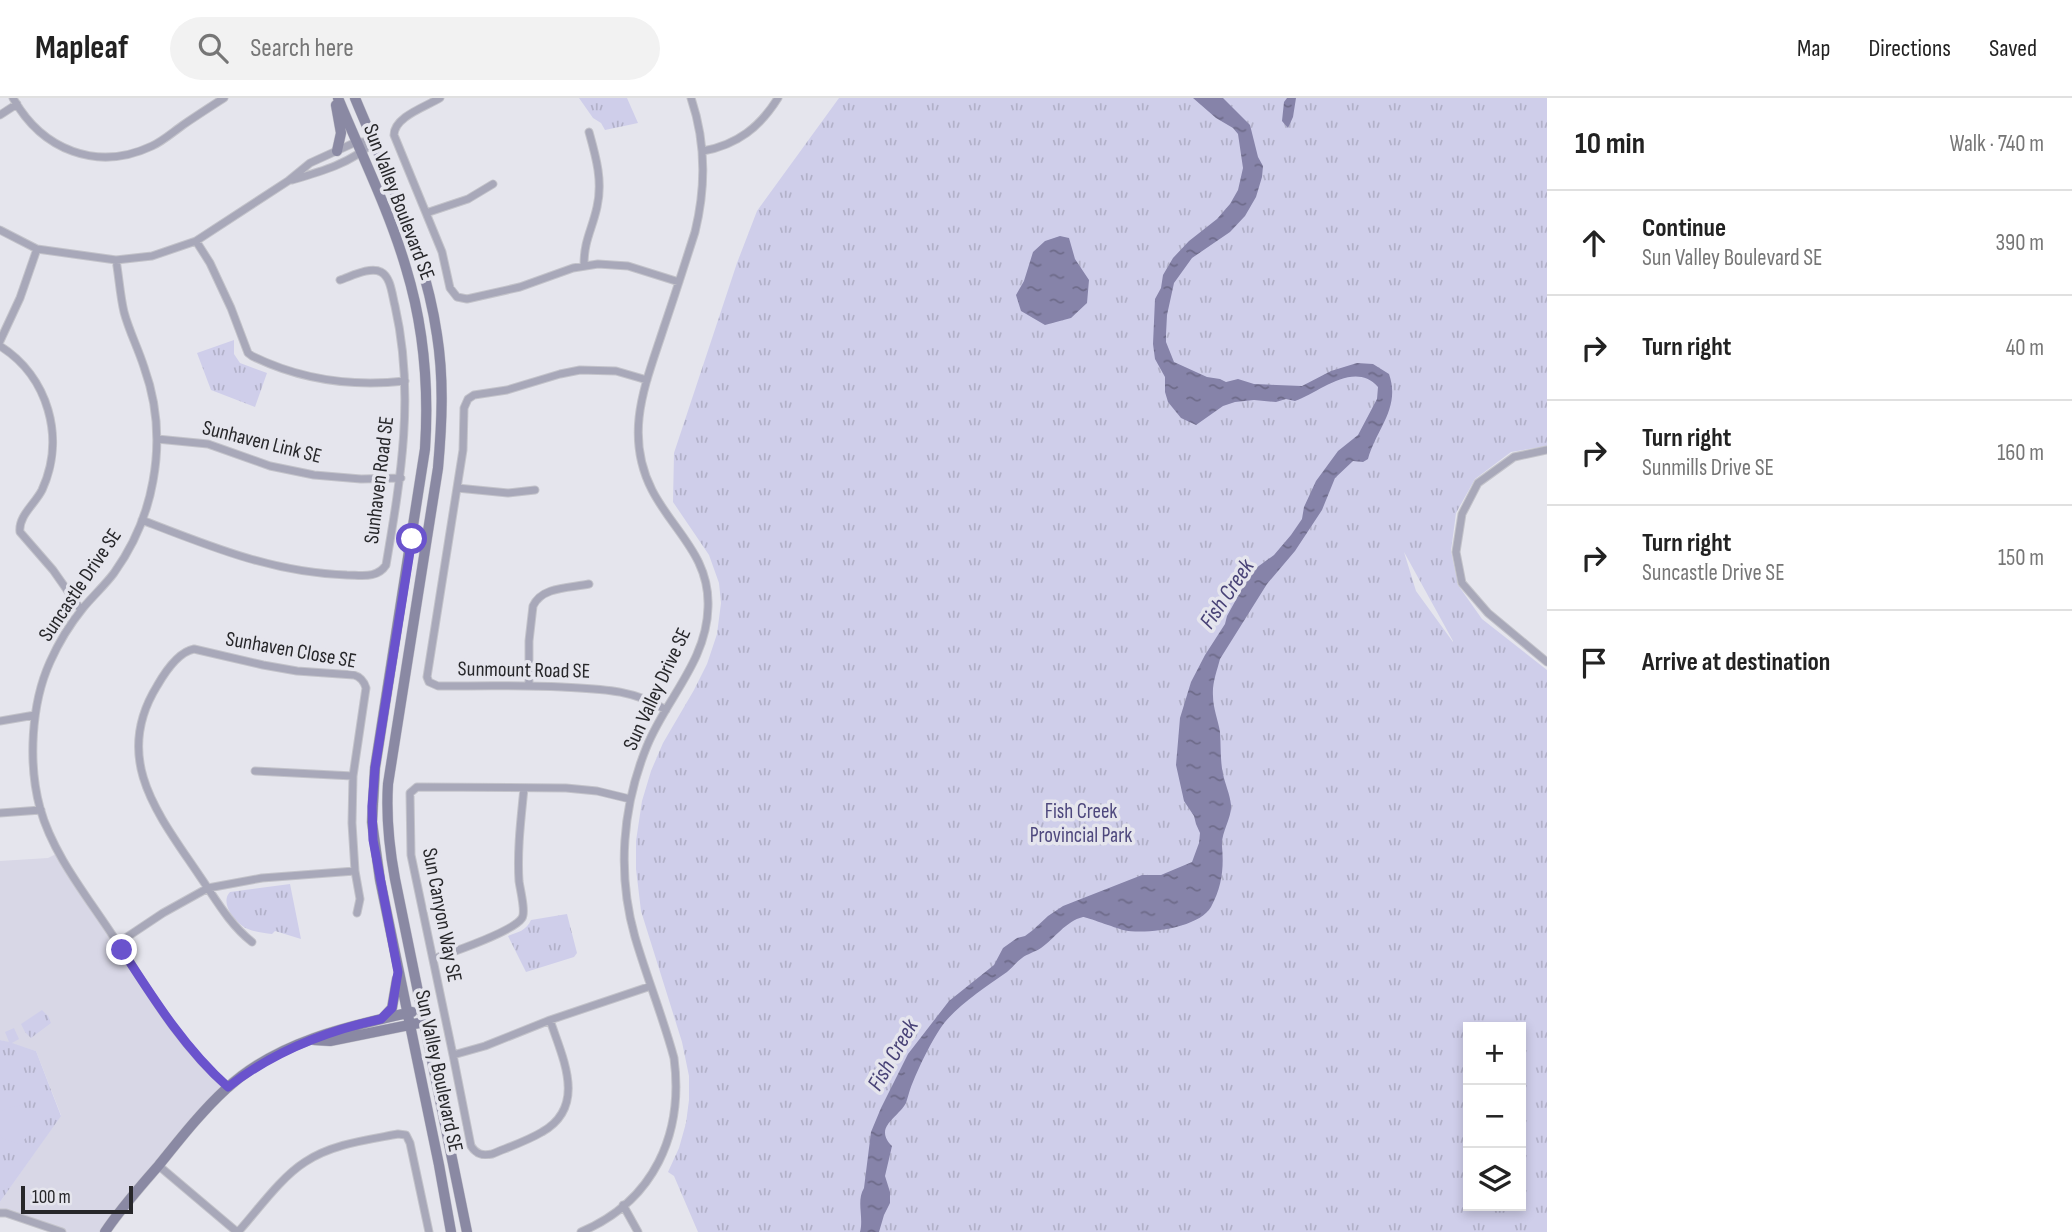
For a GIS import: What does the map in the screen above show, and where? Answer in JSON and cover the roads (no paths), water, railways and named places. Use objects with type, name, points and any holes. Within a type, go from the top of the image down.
[{"type":"main road","name":"Sun Valley Boulevard SE","points":[[336,98],[395,236],[410,282],[422,337],[427,388],[425,449],[375,768],[372,806],[376,858],[451,1232]]},
{"type":"main road","points":[[336,98],[341,133],[337,151]]},
{"type":"main road","name":"Sun Valley Boulevard SE","points":[[355,98],[422,266],[437,333],[442,379],[439,468],[387,800],[392,863],[467,1232]]},
{"type":"main road","points":[[381,1019],[392,1008],[398,972]]},
{"type":"main road","points":[[105,1232],[118,1213],[228,1087],[274,1057],[334,1031],[422,1010]]},
{"type":"main road","points":[[313,1040],[330,1041],[424,1022]]},
{"type":"street","points":[[0,116],[15,101],[49,141],[75,153],[111,157],[152,146],[224,98]]},
{"type":"street","points":[[440,98],[401,119],[394,131],[395,140],[442,252],[453,293],[462,299],[520,287],[584,265],[628,266],[679,282]]},
{"type":"street","name":"Sun Valley Drive SE","points":[[581,1232],[605,1219],[640,1189],[659,1161],[669,1139],[677,1104],[674,1058],[633,929],[626,890],[624,843],[630,799],[647,745],[683,683],[698,652],[706,626],[708,596],[704,575],[697,556],[653,492],[639,450],[638,429],[641,398],[700,212],[703,151],[691,98]]},
{"type":"street","points":[[703,151],[726,146],[747,134],[759,124],[778,98]]},
{"type":"street","points":[[584,265],[585,243],[597,205],[599,184],[596,156],[589,132]]},
{"type":"street","points":[[0,230],[37,249],[116,260],[164,253],[197,241],[288,181],[310,163],[356,142],[373,142]]},
{"type":"street","points":[[288,181],[315,173],[361,153],[373,142]]},
{"type":"street","points":[[426,213],[468,199],[493,184]]},
{"type":"street","points":[[197,241],[231,308],[248,353],[252,356],[292,373],[334,382],[365,384],[405,381]]},
{"type":"street","points":[[37,249],[20,298],[0,343],[23,364],[36,381],[46,399],[52,428],[49,472],[41,492],[20,522],[20,532],[53,570],[81,610]]},
{"type":"street","name":"Suncastle Drive SE","points":[[116,260],[124,310],[152,393],[157,439],[153,480],[133,543],[115,571],[81,610],[48,665],[35,715],[34,765],[41,810],[67,866],[181,1036],[228,1087]]},
{"type":"street","name":"Sunhaven Road SE","points":[[142,520],[225,552],[275,566],[319,573],[375,575],[382,571],[386,565],[401,478],[405,432],[405,381],[397,315],[388,281],[381,272],[373,270],[340,280]]},
{"type":"street","name":"Sunmount Road SE","points":[[647,380],[616,371],[580,370],[470,397],[464,408],[463,450],[427,674],[428,680],[438,686],[617,690],[642,697],[666,710]]},
{"type":"street","name":"Sunhaven Link SE","points":[[157,439],[208,444],[270,466],[314,475],[361,479],[401,478]]},
{"type":"street","points":[[1547,450],[1514,457],[1478,483],[1462,514],[1456,552],[1462,583],[1488,613],[1547,662]]},
{"type":"street","points":[[457,488],[508,493],[535,490]]},
{"type":"street","points":[[529,686],[529,640],[535,600],[547,592],[589,584]]},
{"type":"street","name":"Sunhaven Close SE","points":[[208,888],[159,816],[141,775],[138,756],[140,724],[147,702],[160,680],[183,653],[190,650],[263,666],[360,677],[366,688],[353,776],[352,823],[360,899],[356,913]]},
{"type":"street","points":[[0,721],[35,715]]},
{"type":"street","points":[[255,771],[353,776]]},
{"type":"street","name":"Sun Canyon Way SE","points":[[550,1020],[568,1076],[569,1090],[564,1108],[554,1123],[543,1132],[492,1154],[478,1153],[471,1146],[411,855],[410,793],[420,786],[566,788],[597,791],[630,799]]},
{"type":"street","points":[[433,959],[480,942],[521,920],[524,913],[519,837],[524,788]]},
{"type":"street","points":[[0,813],[41,810]]},
{"type":"street","points":[[118,943],[163,913],[208,888],[261,878],[355,871]]},
{"type":"street","points":[[208,888],[241,934],[252,942]]},
{"type":"street","points":[[453,1055],[503,1040],[550,1020],[651,986]]},
{"type":"street","points":[[159,1166],[238,1232],[304,1162],[332,1149],[398,1134],[406,1135],[410,1143],[426,1231]]},
{"type":"street","points":[[624,1205],[638,1232]]},
{"type":"street","points":[[0,1213],[62,1232]]},
{"type":"water","points":[[1193,98],[1223,98],[1250,125],[1263,166],[1256,197],[1245,216],[1230,232],[1192,258],[1174,283],[1167,315],[1166,342],[1174,362],[1207,377],[1226,382],[1238,379],[1254,384],[1302,386],[1331,371],[1357,363],[1373,364],[1389,374],[1392,386],[1390,408],[1368,459],[1363,462],[1353,461],[1335,478],[1322,510],[1295,551],[1267,584],[1220,659],[1213,700],[1220,732],[1222,769],[1231,810],[1222,841],[1223,862],[1218,892],[1211,907],[1205,914],[1184,925],[1157,930],[1123,930],[1085,917],[1077,919],[958,1009],[935,1037],[915,1076],[906,1103],[886,1128],[887,1139],[892,1146],[885,1176],[890,1203],[879,1232],[860,1232],[861,1198],[871,1132],[908,1054],[949,1001],[994,965],[1003,948],[1025,936],[1063,906],[1142,875],[1161,875],[1192,862],[1200,833],[1194,816],[1184,801],[1176,765],[1180,718],[1191,682],[1248,578],[1256,568],[1274,555],[1291,535],[1302,519],[1304,507],[1316,481],[1338,451],[1358,435],[1377,399],[1378,387],[1369,380],[1348,377],[1295,401],[1286,399],[1276,402],[1235,402],[1223,406],[1196,425],[1181,418],[1168,402],[1165,377],[1155,359],[1153,344],[1155,299],[1161,288],[1163,275],[1173,258],[1230,204],[1238,190],[1243,168],[1238,134]]},
{"type":"water","points":[[1287,98],[1296,98],[1288,128],[1282,121]]},
{"type":"water","points":[[1060,236],[1069,238],[1075,259],[1089,280],[1087,303],[1071,318],[1045,325],[1021,311],[1016,295],[1024,281],[1033,252],[1045,241]]},
{"type":"water label","name":"Fish Creek","points":[[1227,594]]},
{"type":"water label","name":"Fish Creek","points":[[893,1055]]},
{"type":"park label","name":"Fish Creek Provincial Park","points":[[1081,823]]}]
